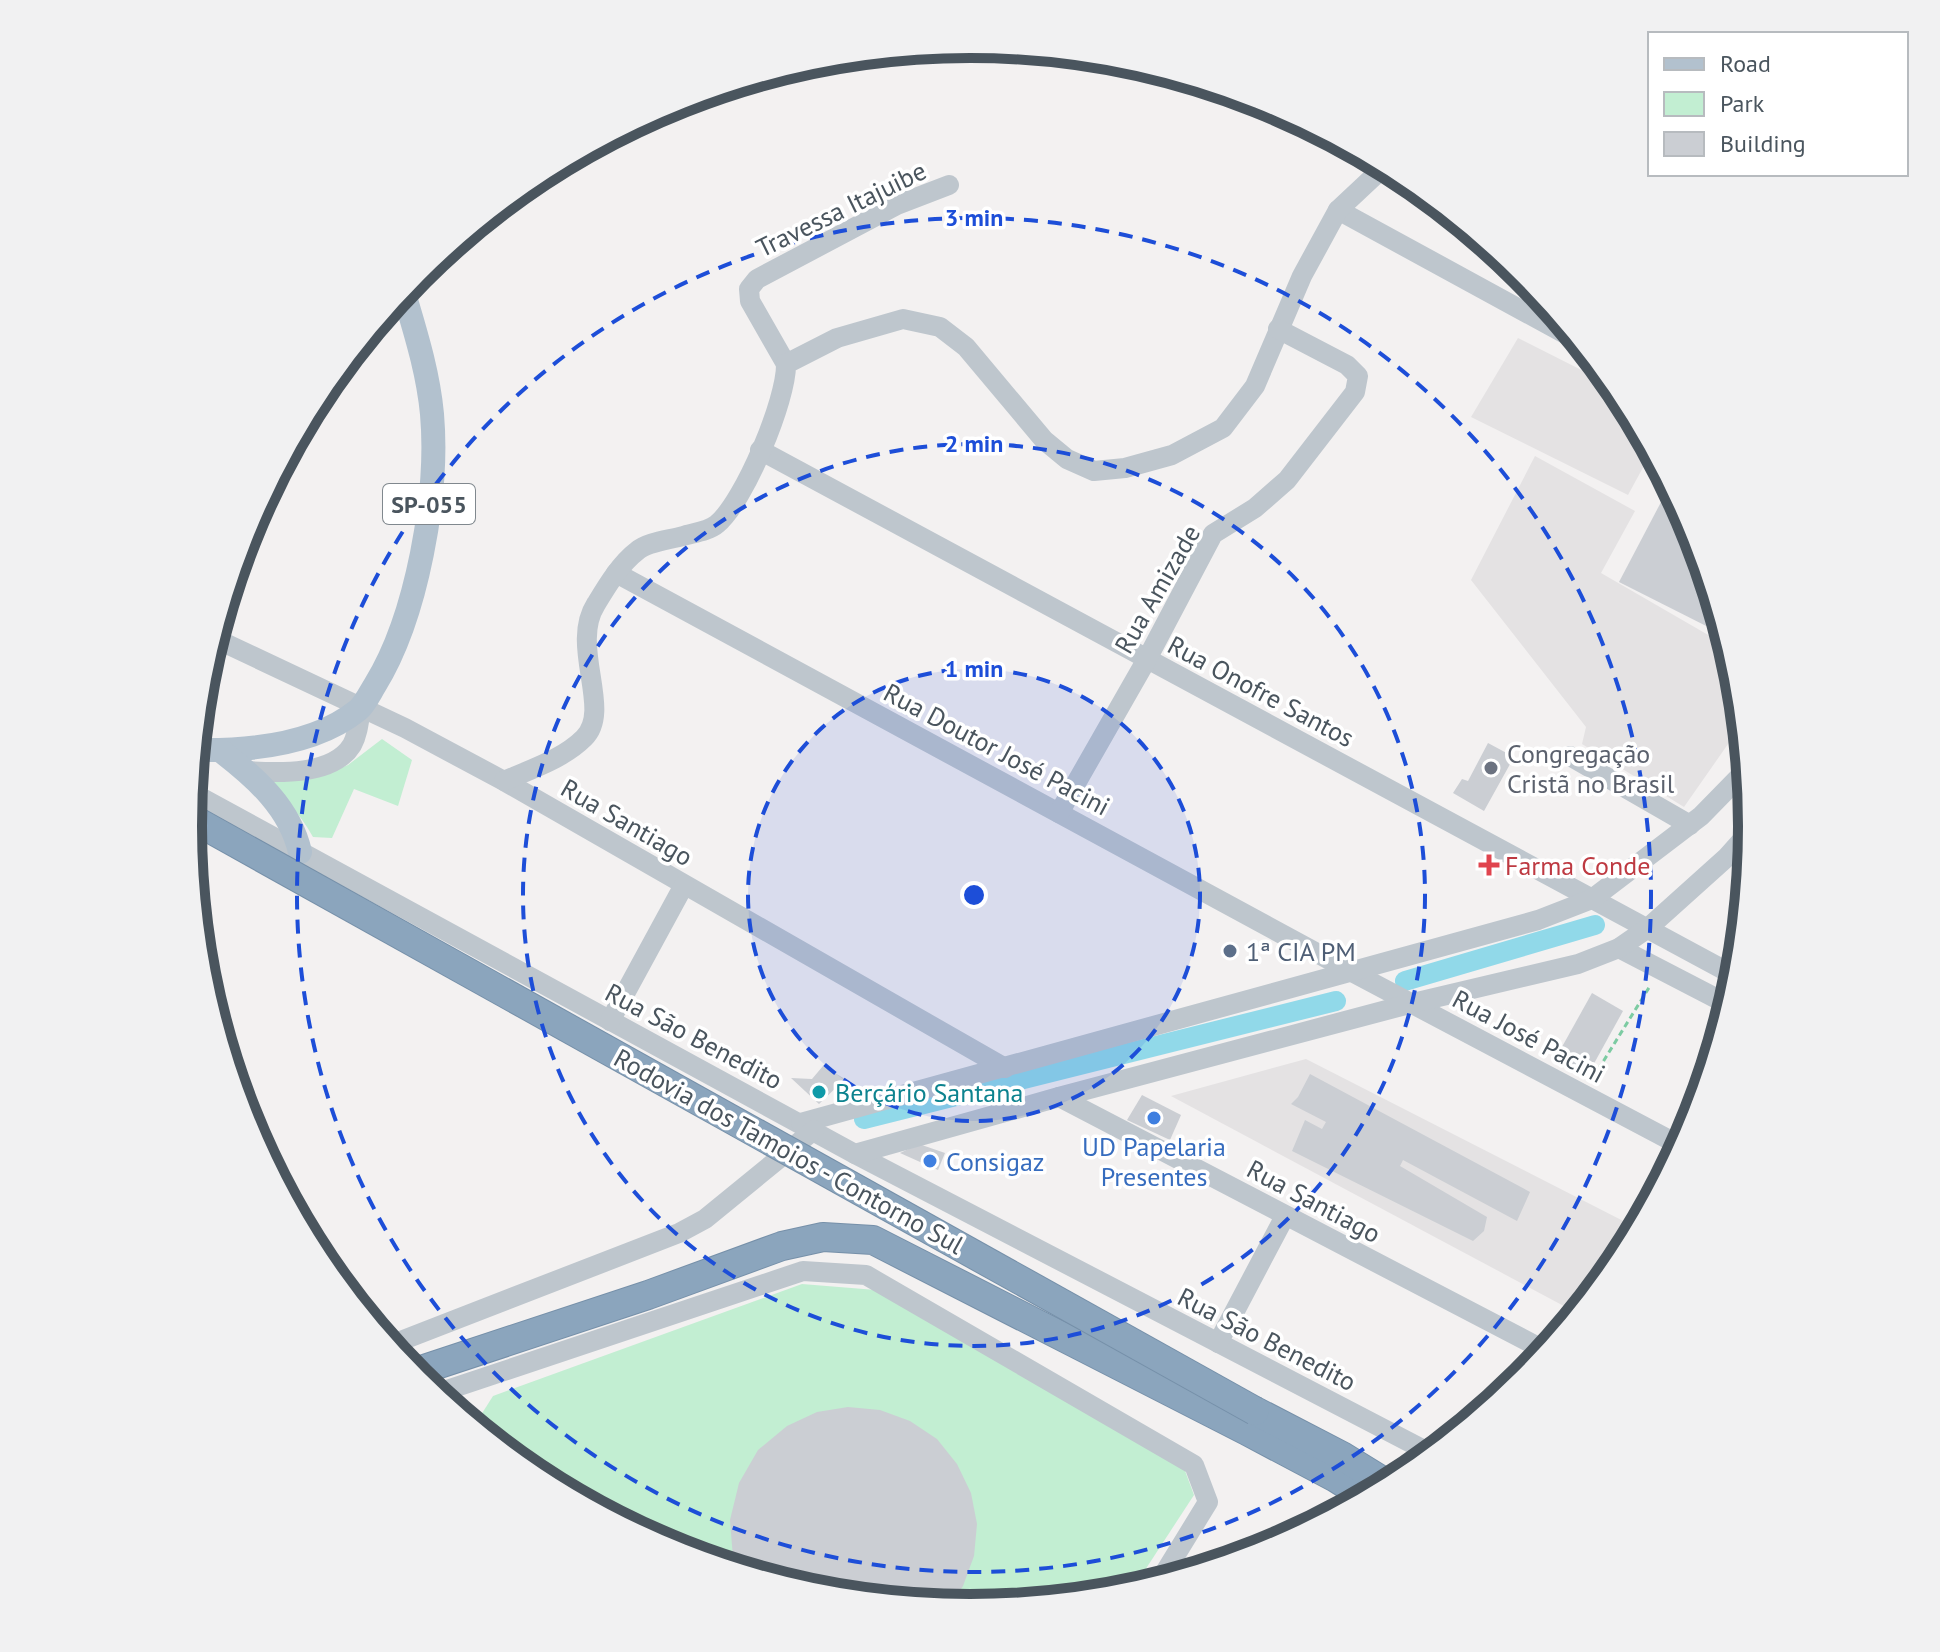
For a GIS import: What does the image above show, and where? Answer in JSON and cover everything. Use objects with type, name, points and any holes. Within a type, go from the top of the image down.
[{"type":"highway","name":"Rodovia dos Tamoios - Contorno Sul","points":[[202,824],[1377,1477]]},
{"type":"highway","name":"Rodovia dos Tamoios - Contorno Sul","points":[[426,1368],[648,1295],[782,1246],[823,1237],[873,1240],[1247,1431],[1355,1490]]},
{"type":"main road","name":"SP-055","points":[[207,750],[221,751],[312,736],[334,726],[361,708],[391,659],[416,577],[430,492],[432,416],[425,366],[407,305]]},
{"type":"main road","points":[[221,751],[246,771],[286,814],[295,830],[300,852]]},
{"type":"street","points":[[504,781],[569,751],[587,736],[594,723],[594,702],[585,645],[593,608],[616,573],[638,549],[715,526],[736,503],[777,413],[786,364],[837,338],[903,319],[940,327],[966,347],[1044,440],[1067,459],[1094,471],[1125,468],[1172,455],[1223,428],[1255,386],[1302,276],[1338,210],[1375,174]]},
{"type":"street","name":"Travessa Itajuibe","points":[[786,364],[750,301],[749,289],[757,279],[897,205],[949,185]]},
{"type":"street","points":[[1338,210],[1553,327]]},
{"type":"street","name":"Rua Amizade","points":[[1059,813],[1147,659],[1213,534],[1255,508],[1287,480],[1355,392],[1358,376],[1347,365],[1278,329]]},
{"type":"street","name":"Rua Onofre Santos","points":[[760,450],[1724,970]]},
{"type":"street","name":"Rua Doutor José Pacini","points":[[616,573],[1352,972]]},
{"type":"street","name":"Rua Santiago","points":[[224,643],[504,781],[1005,1068]]},
{"type":"street","points":[[246,771],[302,769],[331,764],[353,744],[361,708]]},
{"type":"street","points":[[1570,756],[1690,825]]},
{"type":"street","points":[[401,1341],[679,1233],[705,1219],[808,1126],[1538,920],[1592,899],[1690,825],[1736,780]]},
{"type":"street","name":"Rua São Benedito","points":[[203,799],[855,1154],[1420,1448]]},
{"type":"street","points":[[855,1154],[1413,1003],[1578,964],[1619,948],[1648,928],[1737,846]]},
{"type":"street","points":[[610,1021],[684,885]]},
{"type":"street","points":[[1619,948],[1718,999]]},
{"type":"street","name":"Rua José Pacini","points":[[1352,972],[1671,1141]]},
{"type":"street","name":"Rua Santiago","points":[[1059,1097],[1535,1345]]},
{"type":"street","points":[[1218,1343],[1285,1216]]},
{"type":"street","points":[[449,1389],[803,1271],[866,1275],[1194,1465],[1208,1502],[1167,1568]]},
{"type":"path","points":[[1583,1094],[1660,969]]},
{"type":"shaded area","points":[[1518,338],[1592,375],[1646,462],[1628,495],[1471,417]]},
{"type":"shaded area","points":[[1535,456],[1635,511],[1601,573],[1715,639],[1723,676],[1732,738],[1684,807],[1582,744],[1586,727],[1471,580]]},
{"type":"shaded area","points":[[1306,1059],[1627,1223],[1609,1253],[1567,1308],[1171,1096]]},
{"type":"green space","points":[[382,739],[412,760],[398,806],[354,789],[332,838],[313,837],[288,803],[257,775],[323,775],[348,765]]},
{"type":"green space","points":[[802,1284],[876,1290],[1184,1468],[1194,1495],[1142,1574],[1020,1592],[970,1594],[870,1587],[771,1568],[676,1536],[630,1515],[543,1465],[480,1416],[493,1396]]},
{"type":"building","points":[[1664,497],[1680,532],[1712,629],[1619,582]]},
{"type":"building","name":"Congregação Cristã no Brasil","points":[[1488,743],[1514,757],[1484,811],[1453,793],[1462,779],[1468,781]]},
{"type":"building","points":[[1592,993],[1623,1011],[1586,1078],[1553,1063]]},
{"type":"building","name":"Berçário Santana","points":[[823,1066],[845,1079],[819,1104],[791,1078],[812,1079]]},
{"type":"building","points":[[1310,1074],[1530,1192],[1517,1221],[1403,1160],[1400,1166],[1487,1217],[1484,1231],[1473,1241],[1292,1151],[1305,1120],[1322,1129],[1326,1122],[1291,1104]]},
{"type":"building","name":"UD Papelaria Presentes","points":[[1142,1095],[1181,1115],[1170,1140],[1127,1120]]},
{"type":"building","name":"Consigaz","points":[[919,1144],[945,1153],[938,1170],[900,1153]]},
{"type":"building","points":[[848,1407],[880,1410],[910,1421],[937,1439],[957,1464],[971,1493],[977,1524],[974,1556],[958,1594],[870,1587],[820,1579],[733,1556],[730,1520],[739,1483],[758,1450],[787,1426],[817,1412]]},
{"type":"waterway","points":[[1405,981],[1595,925]]},
{"type":"waterway","points":[[864,1119],[1336,1001]]},
{"type":"place","name":"Congregação Cristã no Brasil","points":[[1491,768]]},
{"type":"place","name":"Farma Conde","points":[[1489,865]]},
{"type":"place","name":"1ª CIA PM","points":[[1230,951]]},
{"type":"place","name":"Berçário Santana","points":[[819,1092]]},
{"type":"place","name":"UD Papelaria Presentes","points":[[1154,1118]]},
{"type":"place","name":"Consigaz","points":[[930,1161]]}]
